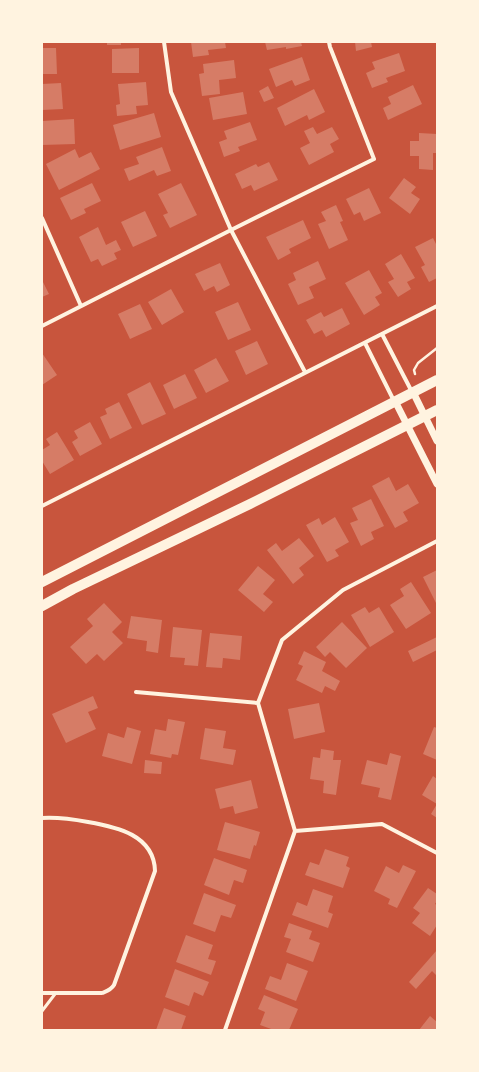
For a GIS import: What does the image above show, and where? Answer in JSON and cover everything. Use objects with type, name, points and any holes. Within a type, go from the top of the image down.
[{"type":"main road","points":[[42,582],[437,380]]},
{"type":"main road","points":[[42,606],[73,589],[250,504],[437,410]]},
{"type":"street","points":[[164,42],[171,92],[231,230],[305,372]]},
{"type":"street","points":[[42,326],[374,159],[329,42]]},
{"type":"street","points":[[42,218],[81,306]]},
{"type":"street","points":[[42,506],[437,306]]},
{"type":"street","points":[[382,334],[437,441]]},
{"type":"street","points":[[365,343],[437,484]]},
{"type":"street","points":[[225,1030],[295,831],[258,703],[282,640],[343,590],[437,541]]},
{"type":"street","points":[[136,692],[258,703]]},
{"type":"street","points":[[42,818],[77,820],[117,827],[138,838],[147,848],[155,863],[155,871],[152,881],[112,989],[102,993],[42,993]]},
{"type":"street","points":[[295,831],[382,824],[437,853]]},
{"type":"lane","points":[[42,1011],[55,994]]},
{"type":"path","points":[[415,374],[414,370],[418,363],[437,348]]},
{"type":"building","points":[[107,42],[121,42],[121,45],[107,45]]},
{"type":"building","points":[[191,42],[225,42],[226,48],[208,50],[209,55],[193,57]]},
{"type":"building","points":[[265,42],[301,42],[302,46],[267,50]]},
{"type":"building","points":[[355,42],[371,42],[372,47],[356,51]]},
{"type":"building","points":[[42,48],[56,48],[57,74],[42,74]]},
{"type":"building","points":[[139,48],[139,73],[112,73],[112,49]]},
{"type":"building","points":[[399,53],[405,71],[386,78],[388,82],[372,88],[366,73],[375,69],[372,62]]},
{"type":"building","points":[[302,57],[310,80],[295,86],[292,80],[276,87],[269,69]]},
{"type":"building","points":[[234,60],[236,78],[219,80],[220,94],[202,96],[199,74],[204,73],[203,64]]},
{"type":"building","points":[[146,82],[148,105],[136,106],[137,114],[117,116],[116,105],[120,104],[118,84]]},
{"type":"building","points":[[61,83],[63,109],[42,110],[42,84]]},
{"type":"building","points":[[413,85],[422,104],[388,120],[383,108],[391,104],[388,97]]},
{"type":"building","points":[[268,86],[274,98],[264,102],[259,91]]},
{"type":"building","points":[[314,89],[325,112],[309,120],[307,115],[285,126],[277,108]]},
{"type":"building","points":[[243,92],[247,114],[213,120],[209,98]]},
{"type":"building","points":[[154,113],[161,137],[120,150],[113,125]]},
{"type":"building","points":[[74,119],[75,144],[42,145],[42,121]]},
{"type":"building","points":[[250,122],[257,140],[238,147],[240,151],[224,157],[219,142],[227,139],[224,131]]},
{"type":"building","points":[[313,127],[317,134],[332,127],[339,139],[330,144],[334,152],[309,165],[300,148],[310,143],[304,131]]},
{"type":"building","points":[[419,133],[437,134],[437,153],[433,153],[433,170],[419,169],[419,156],[410,156],[410,141],[419,141]]},
{"type":"building","points":[[162,147],[171,171],[157,176],[154,170],[129,181],[124,169],[139,164],[136,157]]},
{"type":"building","points":[[75,149],[79,158],[91,152],[100,169],[59,190],[46,164]]},
{"type":"building","points":[[269,162],[278,180],[254,191],[251,185],[242,189],[235,174],[256,164],[258,167]]},
{"type":"building","points":[[404,178],[416,187],[411,193],[420,199],[410,214],[389,198]]},
{"type":"building","points":[[92,183],[101,201],[84,209],[86,213],[71,220],[60,198]]},
{"type":"building","points":[[181,183],[197,215],[170,228],[163,215],[168,213],[158,194]]},
{"type":"building","points":[[369,188],[381,213],[364,221],[360,212],[354,215],[346,199]]},
{"type":"building","points":[[336,205],[343,221],[340,222],[348,240],[329,249],[318,224],[326,221],[321,212]]},
{"type":"building","points":[[145,211],[157,236],[133,247],[121,222]]},
{"type":"building","points":[[303,220],[311,238],[289,249],[291,253],[278,260],[266,237]]},
{"type":"building","points":[[98,227],[106,245],[116,240],[121,250],[114,253],[117,259],[102,266],[98,259],[91,262],[79,237]]},
{"type":"building","points":[[433,238],[437,246],[437,278],[429,282],[421,267],[425,265],[415,247]]},
{"type":"building","points":[[401,254],[415,278],[407,282],[411,289],[398,297],[388,282],[394,279],[385,264]]},
{"type":"building","points":[[318,261],[326,279],[309,287],[314,298],[298,305],[288,284],[296,280],[293,273]]},
{"type":"building","points":[[220,263],[230,285],[217,292],[214,286],[204,291],[195,274]]},
{"type":"building","points":[[369,270],[382,293],[375,297],[380,305],[364,315],[345,283]]},
{"type":"building","points":[[42,280],[49,294],[42,297]]},
{"type":"building","points":[[171,289],[184,312],[162,325],[148,302]]},
{"type":"building","points":[[238,302],[251,330],[228,340],[215,312]]},
{"type":"building","points":[[140,304],[152,329],[130,339],[118,314]]},
{"type":"building","points":[[342,308],[350,324],[326,337],[322,330],[314,334],[306,320],[321,312],[324,317]]},
{"type":"building","points":[[257,341],[268,364],[246,375],[235,351]]},
{"type":"building","points":[[42,353],[57,375],[42,385]]},
{"type":"building","points":[[216,358],[229,381],[206,393],[194,370]]},
{"type":"building","points":[[185,374],[197,398],[174,409],[163,385]]},
{"type":"building","points":[[150,382],[166,414],[142,425],[127,394]]},
{"type":"building","points":[[119,402],[132,428],[110,439],[100,417],[107,414],[105,409]]},
{"type":"building","points":[[90,422],[102,444],[80,456],[72,442],[78,438],[74,431]]},
{"type":"building","points":[[57,432],[74,460],[50,474],[42,461],[42,450],[50,445],[46,439]]},
{"type":"building","points":[[389,477],[396,491],[408,484],[419,503],[403,512],[408,521],[395,528],[372,486]]},
{"type":"building","points":[[371,499],[384,526],[371,532],[374,539],[361,546],[350,523],[358,520],[352,508]]},
{"type":"building","points":[[335,517],[349,542],[335,550],[339,556],[327,562],[306,525],[319,518],[322,525]]},
{"type":"building","points":[[299,538],[314,556],[299,568],[304,575],[293,584],[267,550],[276,543],[282,551]]},
{"type":"building","points":[[258,566],[275,580],[263,594],[273,602],[264,612],[238,590]]},
{"type":"building","points":[[437,570],[437,605],[423,577]]},
{"type":"building","points":[[411,582],[431,613],[406,629],[390,605],[404,596],[400,589]]},
{"type":"building","points":[[104,603],[122,622],[112,632],[123,643],[104,661],[97,654],[86,664],[70,647],[93,626],[87,619]]},
{"type":"building","points":[[365,607],[369,613],[379,607],[394,632],[370,647],[351,615]]},
{"type":"building","points":[[131,616],[162,620],[158,653],[146,651],[147,641],[127,638]]},
{"type":"building","points":[[342,622],[367,648],[346,668],[330,652],[325,657],[316,647]]},
{"type":"building","points":[[173,627],[202,630],[198,666],[184,665],[185,658],[170,657]]},
{"type":"building","points":[[210,633],[242,636],[240,660],[223,658],[222,668],[206,667]]},
{"type":"building","points":[[437,637],[437,650],[413,662],[408,651]]},
{"type":"building","points":[[304,651],[326,662],[322,671],[340,681],[335,691],[325,686],[322,693],[296,680],[303,666],[298,664]]},
{"type":"building","points":[[93,696],[98,708],[88,712],[96,729],[66,743],[52,714]]},
{"type":"building","points":[[319,703],[325,732],[294,739],[288,709]]},
{"type":"building","points":[[168,719],[185,722],[178,755],[172,754],[171,758],[150,754],[155,729],[166,731]]},
{"type":"building","points":[[127,727],[141,731],[132,764],[102,756],[108,733],[124,738]]},
{"type":"building","points":[[434,727],[437,728],[437,760],[423,754]]},
{"type":"building","points":[[205,728],[226,731],[223,748],[236,750],[233,765],[200,759]]},
{"type":"building","points":[[321,749],[334,751],[333,760],[341,760],[336,795],[323,793],[324,781],[310,779],[313,757],[320,758]]},
{"type":"building","points":[[390,753],[401,756],[391,800],[378,797],[380,788],[361,784],[367,760],[387,765]]},
{"type":"building","points":[[145,760],[162,762],[161,774],[144,773]]},
{"type":"building","points":[[433,776],[437,779],[437,804],[422,795]]},
{"type":"building","points":[[251,780],[258,808],[235,814],[233,806],[220,809],[215,789]]},
{"type":"building","points":[[437,804],[437,818],[431,814]]},
{"type":"building","points":[[225,822],[260,832],[250,859],[217,850]]},
{"type":"building","points":[[325,849],[349,857],[346,866],[350,868],[343,888],[305,875],[310,862],[319,865]]},
{"type":"building","points":[[214,858],[247,870],[243,883],[234,880],[229,895],[204,885]]},
{"type":"building","points":[[403,865],[416,871],[397,908],[388,904],[390,899],[374,891],[386,866],[399,873]]},
{"type":"building","points":[[428,888],[437,894],[437,901],[435,904],[437,905],[437,925],[430,936],[412,923],[420,913],[413,908]]},
{"type":"building","points":[[313,889],[333,896],[328,912],[333,914],[328,928],[292,915],[297,902],[307,906]]},
{"type":"building","points":[[204,893],[236,905],[231,918],[221,915],[215,932],[193,924]]},
{"type":"building","points":[[289,923],[312,931],[309,939],[320,943],[313,962],[286,952],[291,939],[284,937]]},
{"type":"building","points":[[186,935],[213,945],[208,959],[216,961],[211,975],[176,962]]},
{"type":"building","points":[[437,950],[437,976],[432,971],[416,989],[409,982]]},
{"type":"building","points":[[287,963],[308,971],[296,1001],[265,989],[270,976],[281,980]]},
{"type":"building","points":[[175,969],[209,982],[203,996],[194,992],[189,1006],[165,997]]},
{"type":"building","points":[[264,995],[298,1009],[289,1030],[274,1030],[260,1025],[265,1012],[258,1009]]},
{"type":"building","points":[[164,1008],[186,1016],[181,1030],[156,1030]]},
{"type":"building","points":[[430,1016],[437,1022],[437,1030],[419,1030]]}]
